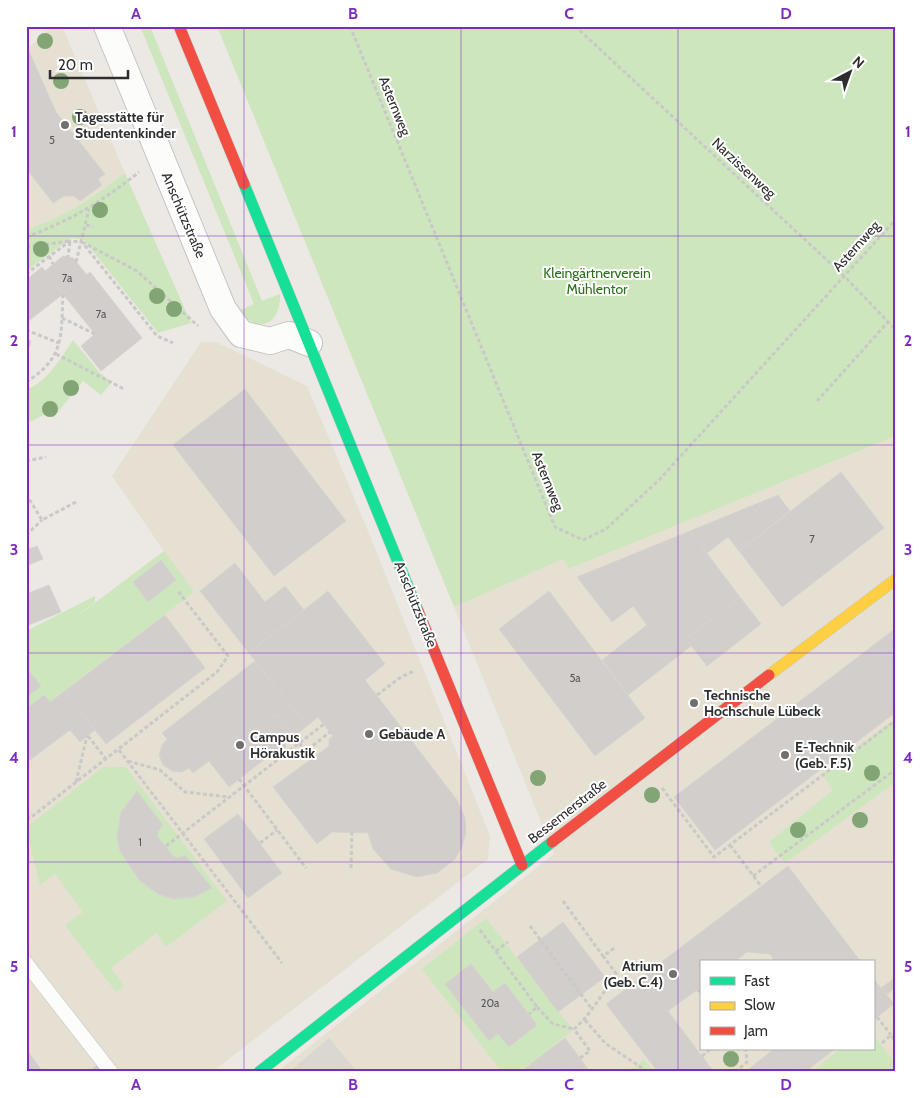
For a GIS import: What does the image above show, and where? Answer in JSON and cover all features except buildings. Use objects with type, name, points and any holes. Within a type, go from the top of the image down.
[{"type":"street","name":"Anschützstraße","points":[[107,26],[223,309],[241,334],[270,341],[289,335],[309,343]]},
{"type":"street","name":"Anschützstraße","points":[[178,26],[522,865]]},
{"type":"street","name":"Bessemerstraße","points":[[259,1072],[646,768],[896,578]]},
{"type":"lane","points":[[26,963],[111,1072]]},
{"type":"path","name":"Asternweg","points":[[350,26],[554,527],[583,540],[606,529],[659,480],[896,219]]},
{"type":"path","name":"Narzissenweg","points":[[575,26],[844,276],[896,330]]},
{"type":"path","points":[[26,237],[60,224],[90,208],[160,156]]},
{"type":"path","points":[[76,262],[90,208]]},
{"type":"path","points":[[86,225],[92,226]]},
{"type":"path","points":[[26,274],[70,241]]},
{"type":"path","points":[[68,257],[70,241]]},
{"type":"path","points":[[26,246],[70,241],[82,242],[137,271],[198,326]]},
{"type":"path","points":[[82,242],[157,336],[173,343]]},
{"type":"path","points":[[49,256],[53,264]]},
{"type":"path","points":[[26,382],[44,372],[56,354],[60,343],[63,294]]},
{"type":"path","points":[[62,318],[95,334]]},
{"type":"path","points":[[817,402],[888,322]]},
{"type":"path","points":[[26,330],[60,343]]},
{"type":"path","points":[[56,354],[124,389]]},
{"type":"path","points":[[26,461],[46,457]]},
{"type":"path","points":[[26,494],[42,520]]},
{"type":"path","points":[[26,535],[42,520],[76,502]]},
{"type":"path","points":[[26,818],[30,818],[119,750],[217,672],[228,656],[177,590]]},
{"type":"path","points":[[377,695],[400,677],[418,670]]},
{"type":"path","points":[[646,768],[714,857],[896,720]]},
{"type":"path","points":[[166,846],[324,724]]},
{"type":"path","points":[[299,743],[306,752],[330,732]]},
{"type":"path","points":[[76,782],[88,736],[106,759]]},
{"type":"path","points":[[283,744],[288,751]]},
{"type":"path","points":[[119,750],[282,963]]},
{"type":"path","points":[[128,761],[160,770],[186,792],[229,797]]},
{"type":"path","points":[[160,770],[163,765]]},
{"type":"path","points":[[753,876],[896,769]]},
{"type":"path","points":[[239,779],[306,868]]},
{"type":"path","points":[[260,843],[276,830]]},
{"type":"path","points":[[351,868],[352,832]]},
{"type":"path","points":[[730,846],[761,886]]},
{"type":"path","points":[[563,901],[618,976],[607,986],[585,1020],[574,1029]]},
{"type":"path","points":[[530,926],[592,1010]]},
{"type":"path","points":[[480,929],[537,1007],[553,1024],[574,1029],[590,1051],[580,1058]]},
{"type":"path","points":[[496,951],[508,942]]},
{"type":"path","points":[[603,956],[616,947]]},
{"type":"path","points":[[529,1014],[537,1007]]},
{"type":"path","points":[[877,1017],[896,1042]]},
{"type":"path","points":[[585,1020],[605,1043],[648,1072]]},
{"type":"path","points":[[882,1043],[891,1035]]},
{"type":"path","points":[[702,1056],[709,1050]]},
{"type":"path","points":[[735,1072],[747,1062],[746,1050]]},
{"type":"shaded area","name":"Tagesstätte für Studentenkinder","points":[[53,26],[62,26],[125,173],[94,197],[61,218],[26,230],[26,50]]},
{"type":"shaded area","name":"Campus Hörakustik","points":[[201,342],[216,342],[307,386],[366,526],[490,836],[488,859],[212,1072],[26,1072],[26,655],[164,551],[112,476]]},
{"type":"shaded area","name":"Technische Hochschule Lübeck","points":[[896,436],[896,1072],[277,1072],[554,854],[454,607],[563,558],[569,569]]},
{"type":"shaded area","points":[[329,1038],[357,1072],[289,1072]]},
{"type":"green space","points":[[140,26],[150,26],[262,301],[280,294],[277,313],[267,323],[254,323],[239,311],[254,304]]},
{"type":"green space","name":"Kleingärtnerverein Mühlentor","points":[[217,26],[896,26],[896,436],[569,569],[563,559],[454,607]]},
{"type":"green space","points":[[125,173],[191,323],[158,333],[84,240],[71,238],[26,271],[26,230],[54,219],[78,206]]},
{"type":"green space","points":[[73,340],[100,373],[112,382],[101,395],[83,381],[53,418],[50,412],[26,424],[26,389],[47,376]]},
{"type":"green space","points":[[164,551],[194,592],[50,702],[44,695],[26,709],[26,631],[95,596],[95,602],[67,624]]},
{"type":"green space","points":[[896,718],[896,782],[785,863],[769,842],[833,790],[822,774]]},
{"type":"green space","points":[[103,767],[126,767],[227,901],[166,947],[156,933],[111,968],[124,986],[116,992],[65,925],[83,912],[55,874],[40,885],[26,828]]},
{"type":"green space","points":[[486,918],[573,1030],[520,1072],[502,1072],[422,969]]},
{"type":"green space","points":[[874,1035],[896,1064],[896,1072],[811,1072],[839,1050],[874,1050]]},
{"type":"green space","points":[[644,1060],[654,1072],[628,1072]]},
{"type":"traffic: fast","points":[[244,184],[418,611]]},
{"type":"traffic: fast","points":[[259,1072],[552,842]]},
{"type":"traffic: slow","points":[[769,675],[896,579]]},
{"type":"traffic: jam","points":[[179,26],[244,184]]},
{"type":"traffic: jam","points":[[418,611],[522,865]]},
{"type":"traffic: jam","points":[[552,842],[769,675]]},
{"type":"place","name":"Tagesstätte für Studentenkinder","points":[[65,125]]},
{"type":"place","name":"Technische Hochschule Lübeck","points":[[694,703]]},
{"type":"place","name":"Gebäude A","points":[[369,734]]},
{"type":"place","name":"Campus Hörakustik","points":[[240,745]]},
{"type":"place","name":"E-Technik (Geb. F.5)","points":[[785,755]]},
{"type":"place","name":"Atrium (Geb. C.4)","points":[[673,974]]}]
